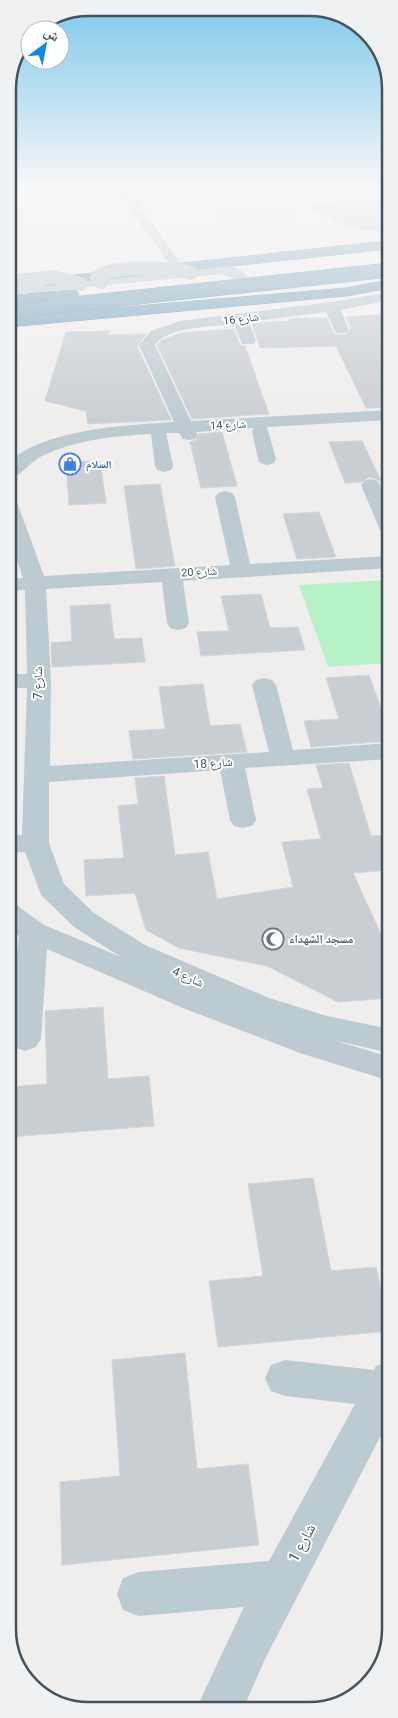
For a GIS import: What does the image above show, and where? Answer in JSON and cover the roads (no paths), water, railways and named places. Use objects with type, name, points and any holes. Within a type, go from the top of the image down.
[{"type":"highway","points":[[16,283],[185,271],[211,267]]},
{"type":"highway","points":[[265,267],[288,289],[311,295]]},
{"type":"highway","points":[[16,299],[322,267]]},
{"type":"highway","points":[[16,310],[382,271]]},
{"type":"highway","points":[[16,321],[311,295],[382,285]]},
{"type":"street","points":[[182,267],[185,271]]},
{"type":"street","points":[[16,290],[185,271],[225,270],[241,277]]},
{"type":"street","points":[[16,283],[53,277],[80,284]]},
{"type":"street","name":"شارع 16","points":[[188,431],[147,345],[150,339],[157,334],[180,326],[332,308],[382,298]]},
{"type":"street","points":[[332,308],[342,330]]},
{"type":"street","points":[[240,319],[248,340]]},
{"type":"street","name":"شارع 14","points":[[67,441],[160,436],[188,431],[382,416]]},
{"type":"street","name":"شارع 14","points":[[16,467],[25,457],[44,449],[67,441],[110,433],[261,431],[382,426]]},
{"type":"street","points":[[261,431],[268,459]]},
{"type":"street","points":[[160,436],[164,466]]},
{"type":"street","points":[[371,485],[382,511]]},
{"type":"street","points":[[225,497],[241,570]]},
{"type":"street","points":[[16,528],[24,551],[16,562]]},
{"type":"street","name":"شارع 7","points":[[21,844],[36,775],[39,681],[35,584],[31,567],[24,551]]},
{"type":"street","name":"شارع 20","points":[[16,584],[382,562]]},
{"type":"street","points":[[170,574],[178,623]]},
{"type":"street","points":[[16,681],[39,681]]},
{"type":"street","points":[[264,685],[283,758]]},
{"type":"street","name":"شارع 18","points":[[36,775],[382,752]]},
{"type":"street","points":[[231,762],[243,820]]},
{"type":"street","name":"شارع 4","points":[[21,844],[51,888],[84,920],[135,952],[194,980],[311,1045],[382,1067]]},
{"type":"street","name":"شارع 4","points":[[16,919],[34,932],[194,1000],[257,1015],[327,1027],[382,1039]]},
{"type":"street","points":[[25,1039],[34,932]]},
{"type":"street","points":[[285,1378],[382,1384]]},
{"type":"street","name":"شارع 1","points":[[222,1702],[249,1643],[382,1393]]},
{"type":"street","points":[[139,1594],[281,1582]]},
{"type":"place","name":"السلام","points":[[70,464]]},
{"type":"place","name":"مسجد الشهداء","points":[[273,939]]}]
